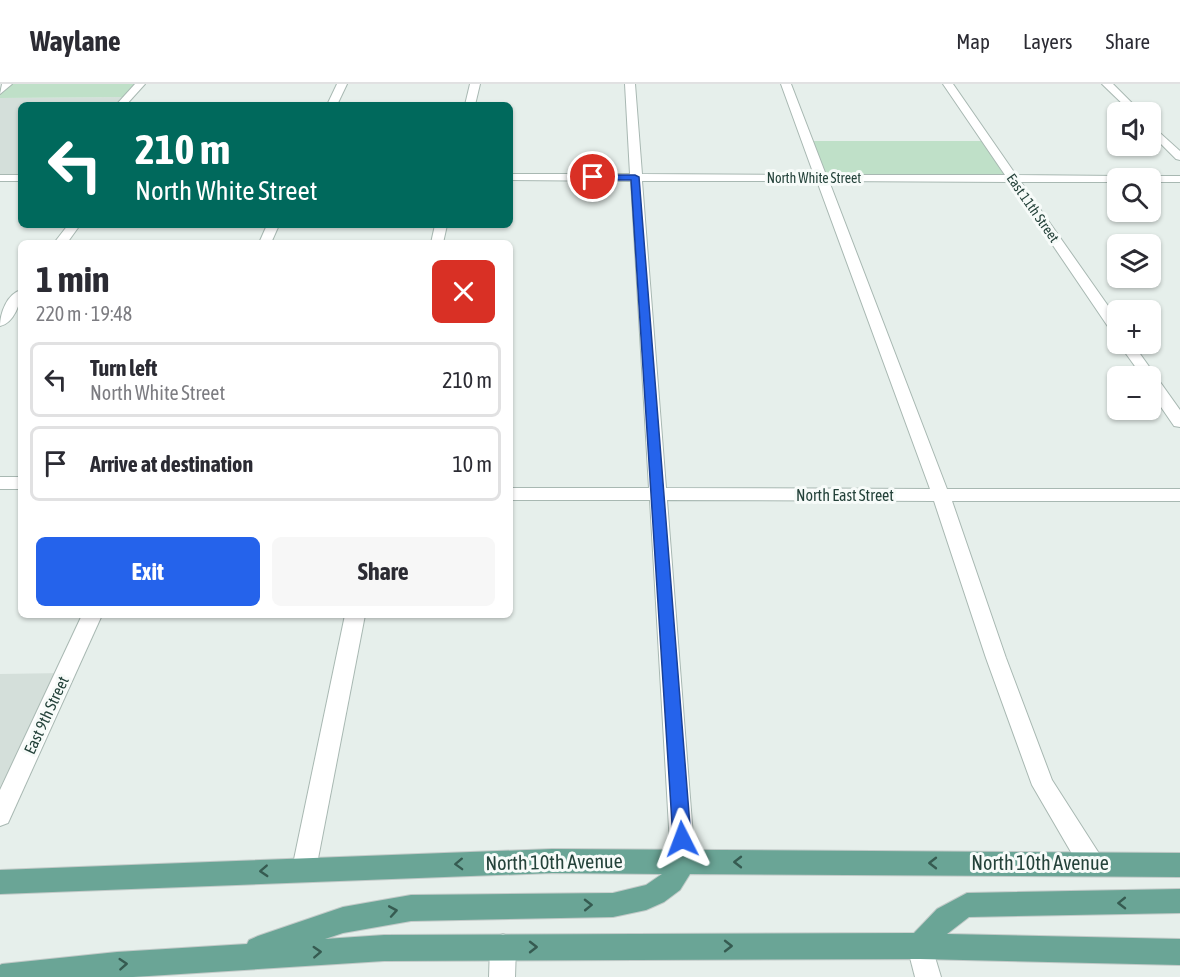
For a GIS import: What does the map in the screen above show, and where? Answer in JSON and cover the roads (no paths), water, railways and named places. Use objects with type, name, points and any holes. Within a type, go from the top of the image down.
[{"type":"main road","name":"North 10th Avenue","points":[[0,882],[552,861],[1180,865]]},
{"type":"main road","points":[[237,956],[343,920],[411,908],[613,905],[637,901],[655,895],[668,887],[678,875],[683,862]]},
{"type":"main road","points":[[920,945],[930,930],[943,918],[966,905],[1180,901]]},
{"type":"main road","points":[[2,977],[117,965],[384,948],[920,945],[1180,952]]},
{"type":"street","points":[[0,91],[7,84]]},
{"type":"street","points":[[124,102],[140,84]]},
{"type":"street","points":[[333,102],[342,84]]},
{"type":"street","points":[[471,102],[475,84]]},
{"type":"street","points":[[630,84],[683,862]]},
{"type":"street","points":[[786,84],[941,495],[996,658],[1043,785],[1091,863]]},
{"type":"street","name":"East 11th Street","points":[[948,84],[1107,315]]},
{"type":"street","points":[[1107,84],[1126,102]]},
{"type":"street","points":[[1161,138],[1180,157]]},
{"type":"street","name":"North White Street","points":[[513,177],[1107,179]]},
{"type":"street","points":[[0,178],[18,178]]},
{"type":"street","points":[[1161,179],[1180,179]]},
{"type":"street","points":[[62,240],[72,228]]},
{"type":"street","points":[[0,322],[18,298]]},
{"type":"street","points":[[1161,394],[1180,422]]},
{"type":"street","points":[[0,483],[18,483]]},
{"type":"street","name":"North East Street","points":[[513,495],[1180,495]]},
{"type":"street","name":"East 9th Street","points":[[0,815],[8,782],[90,618]]},
{"type":"street","points":[[304,869],[354,618]]},
{"type":"street","points":[[920,945],[928,977]]},
{"type":"street","points":[[502,977],[503,947]]}]
